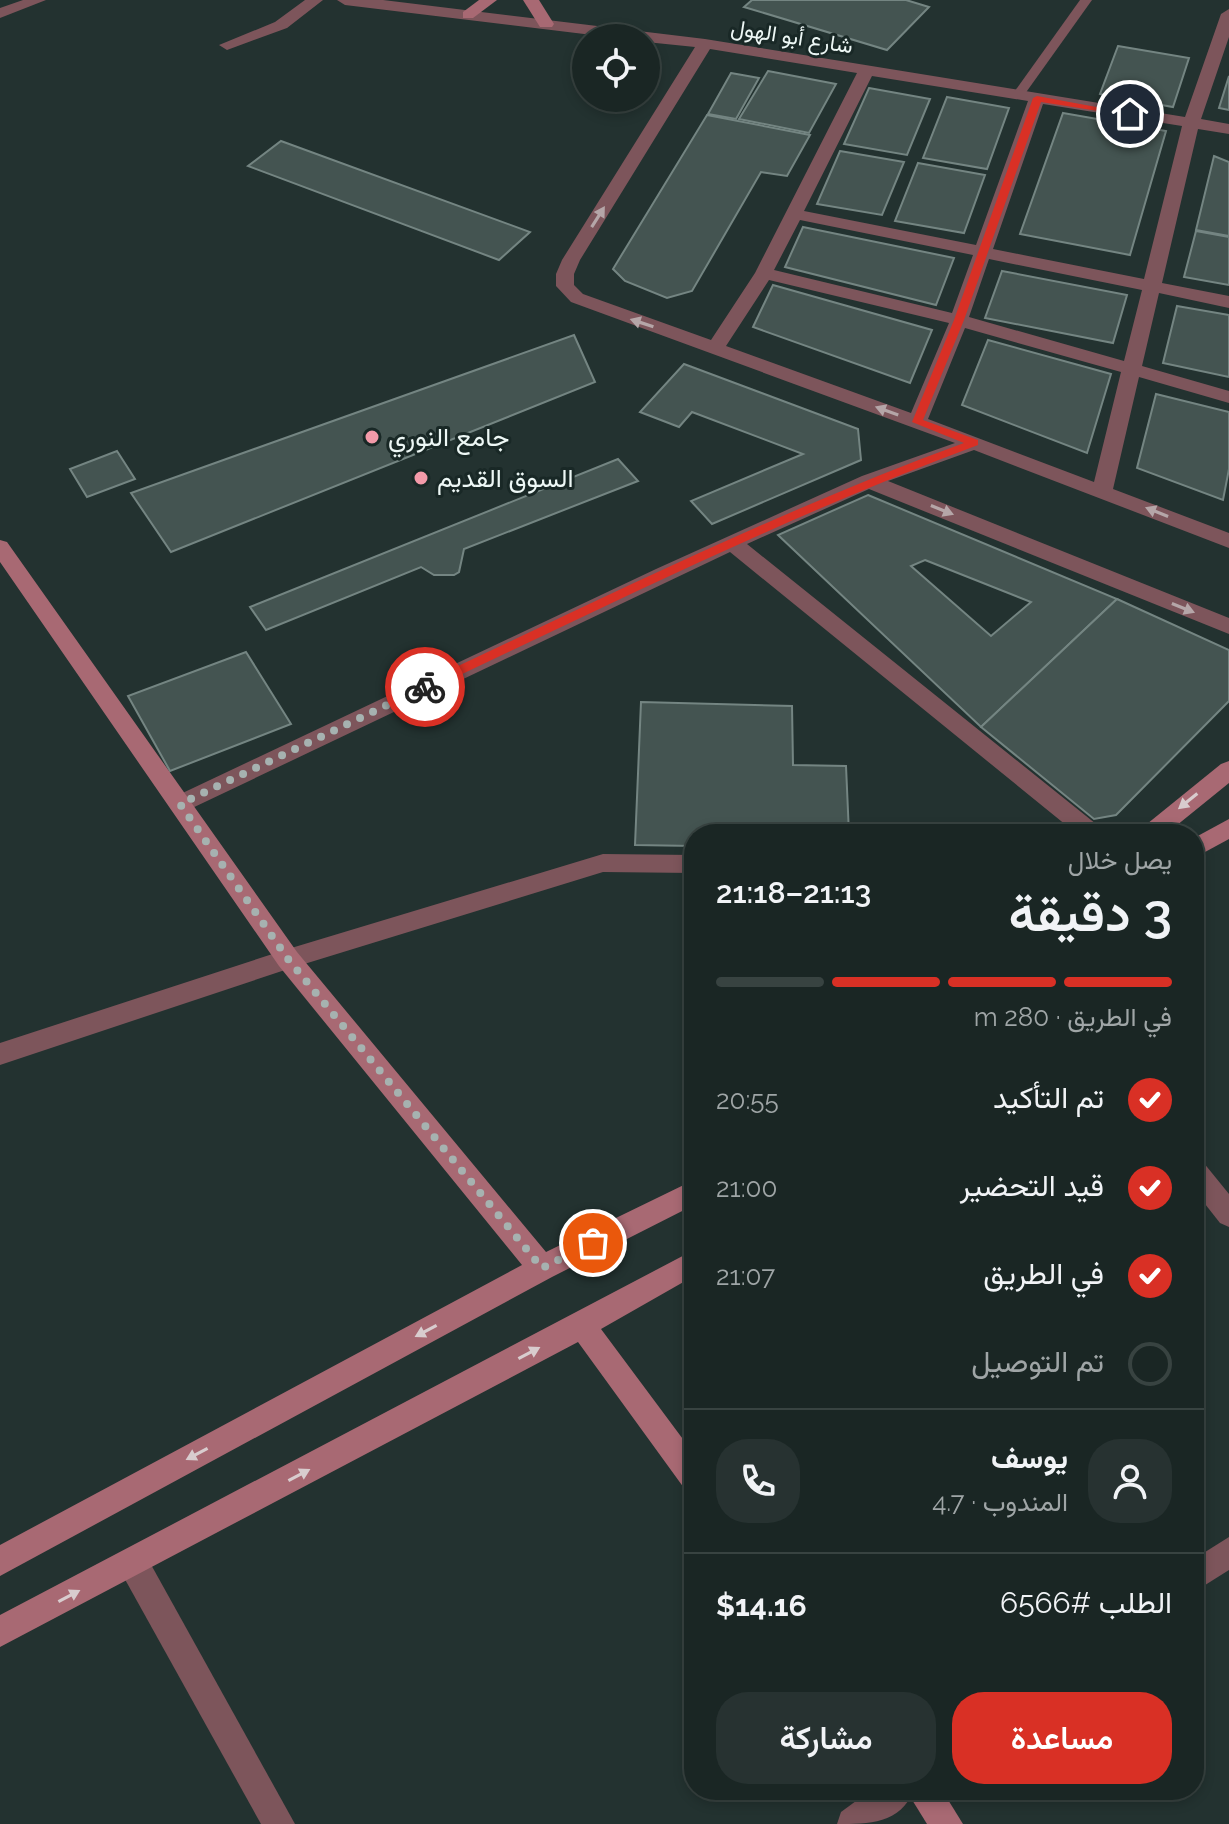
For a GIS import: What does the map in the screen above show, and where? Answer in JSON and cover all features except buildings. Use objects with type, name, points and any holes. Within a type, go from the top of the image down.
[{"type":"main road","points":[[468,15],[489,0]]},
{"type":"main road","points":[[531,0],[546,24]]},
{"type":"main road","points":[[0,547],[288,959],[542,1268]]},
{"type":"main road","points":[[1162,824],[1229,770]]},
{"type":"main road","points":[[1204,843],[1229,828]]},
{"type":"main road","points":[[0,1561],[542,1268],[684,1197]]},
{"type":"main road","points":[[0,1632],[582,1325],[684,1268]]},
{"type":"main road","points":[[582,1325],[684,1464]]},
{"type":"main road","points":[[929,1800],[947,1824]]},
{"type":"street","points":[[0,13],[38,0]]},
{"type":"street","points":[[227,45],[281,25],[315,0]]},
{"type":"street","name":"شارع أبو الهول","points":[[345,0],[705,44],[1229,129]]},
{"type":"street","points":[[1102,491],[1191,124],[1229,14]]},
{"type":"street","points":[[705,44],[571,260],[565,274],[565,286],[577,298],[974,443],[1229,541]]},
{"type":"street","points":[[716,347],[764,273],[867,70]]},
{"type":"street","points":[[917,422],[959,320],[1037,98]]},
{"type":"street","points":[[1191,124],[1229,141]]},
{"type":"street","points":[[795,214],[1229,302]]},
{"type":"street","points":[[764,273],[959,320],[1229,397]]},
{"type":"street","points":[[180,804],[732,543],[869,481],[974,443]]},
{"type":"street","points":[[869,481],[1229,626]]},
{"type":"street","points":[[732,543],[1081,824]]},
{"type":"street","points":[[0,1054],[288,959],[603,863],[684,864]]},
{"type":"street","points":[[1204,1183],[1229,1215]]},
{"type":"street","points":[[1204,1570],[1229,1552]]},
{"type":"street","points":[[133,1563],[279,1824]]},
{"type":"street","points":[[853,1824],[885,1800]]},
{"type":"lane","points":[[1018,95],[1086,0]]},
{"type":"way so far","points":[[425,687],[180,804],[288,959],[542,1268],[593,1243]]},
{"type":"place","name":"جامع النوري","points":[[372,437]]},
{"type":"place","name":"السوق القديم","points":[[421,478]]},
{"type":"route","points":[[425,687],[869,481],[974,443],[917,422],[959,320],[1037,98],[1130,114]]}]
